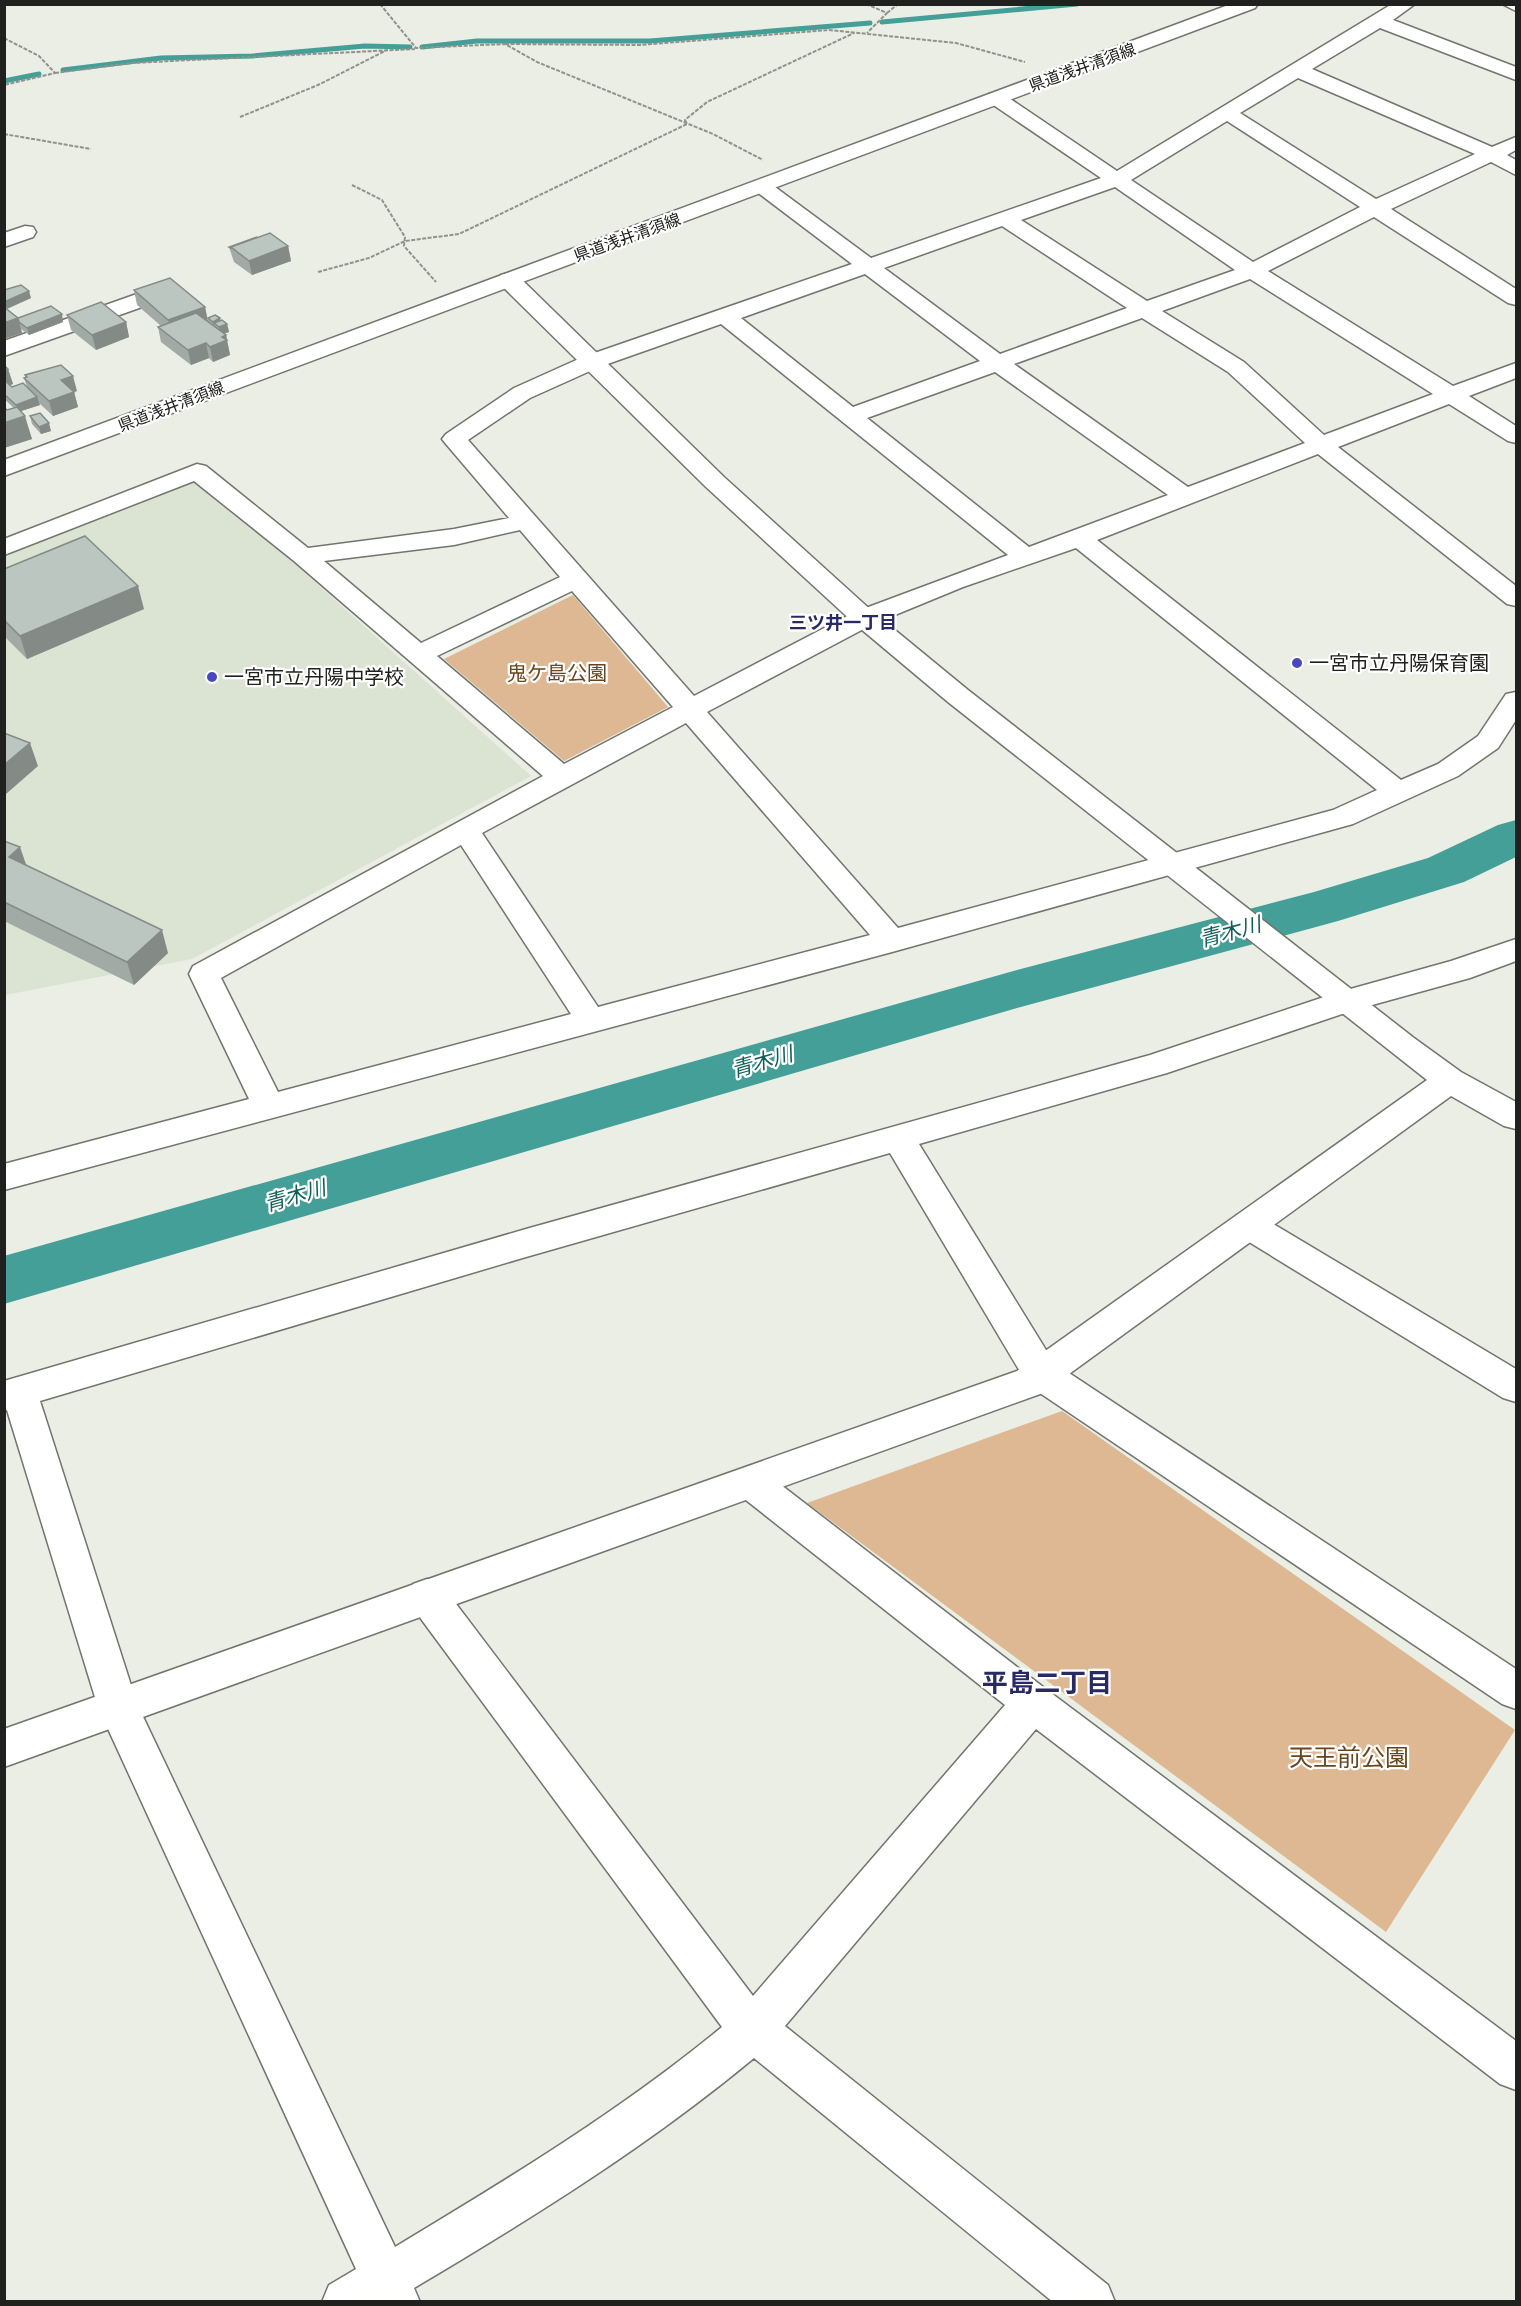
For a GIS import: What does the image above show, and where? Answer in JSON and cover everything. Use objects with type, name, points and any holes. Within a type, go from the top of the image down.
[{"type":"street","name":"県道浅井清須線","points":[[4,469],[452,301],[764,188],[996,98],[1249,4]]},
{"type":"street","points":[[892,940],[453,440],[522,393],[591,362],[869,268],[1116,180],[1406,4]]},
{"type":"street","points":[[1511,4],[1516,6]]},
{"type":"street","points":[[1380,21],[1516,74]]},
{"type":"street","points":[[1297,70],[1492,154],[1516,169]]},
{"type":"street","points":[[996,98],[1252,271],[1516,436]]},
{"type":"street","points":[[1227,113],[1516,298]]},
{"type":"street","points":[[850,416],[1252,271],[1375,208],[1516,144]]},
{"type":"street","points":[[764,188],[996,362],[1186,497]]},
{"type":"street","points":[[1007,220],[1236,367],[1321,445],[1516,598]]},
{"type":"street","points":[[4,241],[25,232]]},
{"type":"street","points":[[509,280],[715,482],[864,618],[958,696],[1337,994],[1450,1080],[1516,1117]]},
{"type":"street","points":[[4,349],[165,291]]},
{"type":"street","points":[[726,317],[1025,556]]},
{"type":"street","points":[[268,1106],[204,974],[562,777],[864,618],[1516,370]]},
{"type":"street","points":[[4,548],[197,471],[303,556],[562,777]]},
{"type":"street","points":[[303,556],[454,537],[524,522]]},
{"type":"street","points":[[1079,538],[1399,793]]},
{"type":"street","points":[[419,654],[575,580]]},
{"type":"street","points":[[4,1177],[1343,817],[1448,770],[1488,742],[1516,700]]},
{"type":"street","points":[[466,831],[590,1019]]},
{"type":"street","points":[[390,2291],[118,1707],[12,1394],[526,1243],[1156,1065],[1337,994],[1458,970],[1516,950]]},
{"type":"street","points":[[4,1748],[1030,1382],[1450,1080]]},
{"type":"street","points":[[898,1138],[1041,1374],[1516,1691]]},
{"type":"street","points":[[1248,1225],[1516,1387]]},
{"type":"street","points":[[750,1482],[1033,1703],[1516,2068]]},
{"type":"street","points":[[427,1596],[747,2024],[1091,2301]]},
{"type":"street","points":[[346,2301],[390,2291],[524,2196],[668,2099],[754,2029],[1033,1703]]},
{"type":"path","points":[[380,4],[416,48]]},
{"type":"path","points":[[866,4],[878,7],[887,13]]},
{"type":"path","points":[[866,34],[898,4]]},
{"type":"path","points":[[4,85],[55,73],[140,63],[253,59],[339,50],[505,44],[640,45],[814,30],[956,43],[1064,74]]},
{"type":"path","points":[[687,124],[685,120],[706,102],[854,33]]},
{"type":"path","points":[[4,38],[37,54],[50,64],[55,73]]},
{"type":"path","points":[[505,44],[537,62],[713,134],[793,177]]},
{"type":"path","points":[[240,117],[318,85],[387,50]]},
{"type":"path","points":[[318,272],[369,258],[405,241],[459,234],[687,124]]},
{"type":"path","points":[[4,134],[91,149]]},
{"type":"path","points":[[352,185],[382,200],[405,241],[405,246],[452,301]]},
{"type":"shaded area","name":"一宮市立丹陽中学校","points":[[189,469],[531,776],[192,959],[5,995],[5,548]]},
{"type":"green space","name":"鬼ケ島公園","points":[[573,595],[668,707],[564,761],[444,659]]},
{"type":"green space","name":"天王前公園","points":[[1062,1411],[1515,1730],[1386,1932],[807,1503]]},
{"type":"building","points":[[270,233],[288,246],[249,261],[231,247]]},
{"type":"building","points":[[170,278],[205,307],[168,320],[134,290]]},
{"type":"building","points":[[21,285],[29,291],[4,302],[4,290]]},
{"type":"building","points":[[101,302],[126,322],[92,335],[67,315]]},
{"type":"building","points":[[51,306],[62,314],[27,328],[19,322],[18,318]]},
{"type":"building","points":[[4,307],[18,318],[4,323]]},
{"type":"building","points":[[196,313],[226,335],[222,337],[227,340],[210,347],[206,343],[188,350],[158,327]]},
{"type":"building","points":[[215,315],[220,318],[213,322],[208,318]]},
{"type":"building","points":[[222,320],[227,324],[219,327],[214,323]]},
{"type":"building","points":[[61,365],[73,376],[61,380],[74,392],[49,401],[24,378],[27,377],[25,375]]},
{"type":"building","points":[[4,380],[12,387],[23,383],[37,397],[16,405],[4,394]]},
{"type":"building","points":[[4,407],[7,410],[17,407],[25,416],[4,423]]},
{"type":"building","points":[[40,413],[49,423],[39,427],[30,416]]},
{"type":"building","points":[[85,536],[138,586],[20,636],[4,620],[4,569]]},
{"type":"building","points":[[4,733],[30,743],[4,765]]},
{"type":"building","points":[[4,841],[20,847],[9,857],[162,930],[127,962],[4,902]]},
{"type":"waterway","points":[[882,22],[1077,4]]},
{"type":"waterway","points":[[422,47],[477,41],[650,41],[870,23]]},
{"type":"waterway","points":[[63,70],[161,58],[252,56],[365,46],[410,47]]},
{"type":"waterway","points":[[4,81],[39,74]]},
{"type":"waterway","name":"青木川","points":[[4,1280],[1017,989],[1320,908],[1446,870],[1516,837]]},
{"type":"place","name":"一宮市立丹陽保育園","points":[[1297,663]]},
{"type":"place","name":"一宮市立丹陽中学校","points":[[212,677]]},
{"type":"district","name":"三ツ井一丁目","points":[[843,623]]},
{"type":"district","name":"平島二丁目","points":[[1047,1683]]}]
